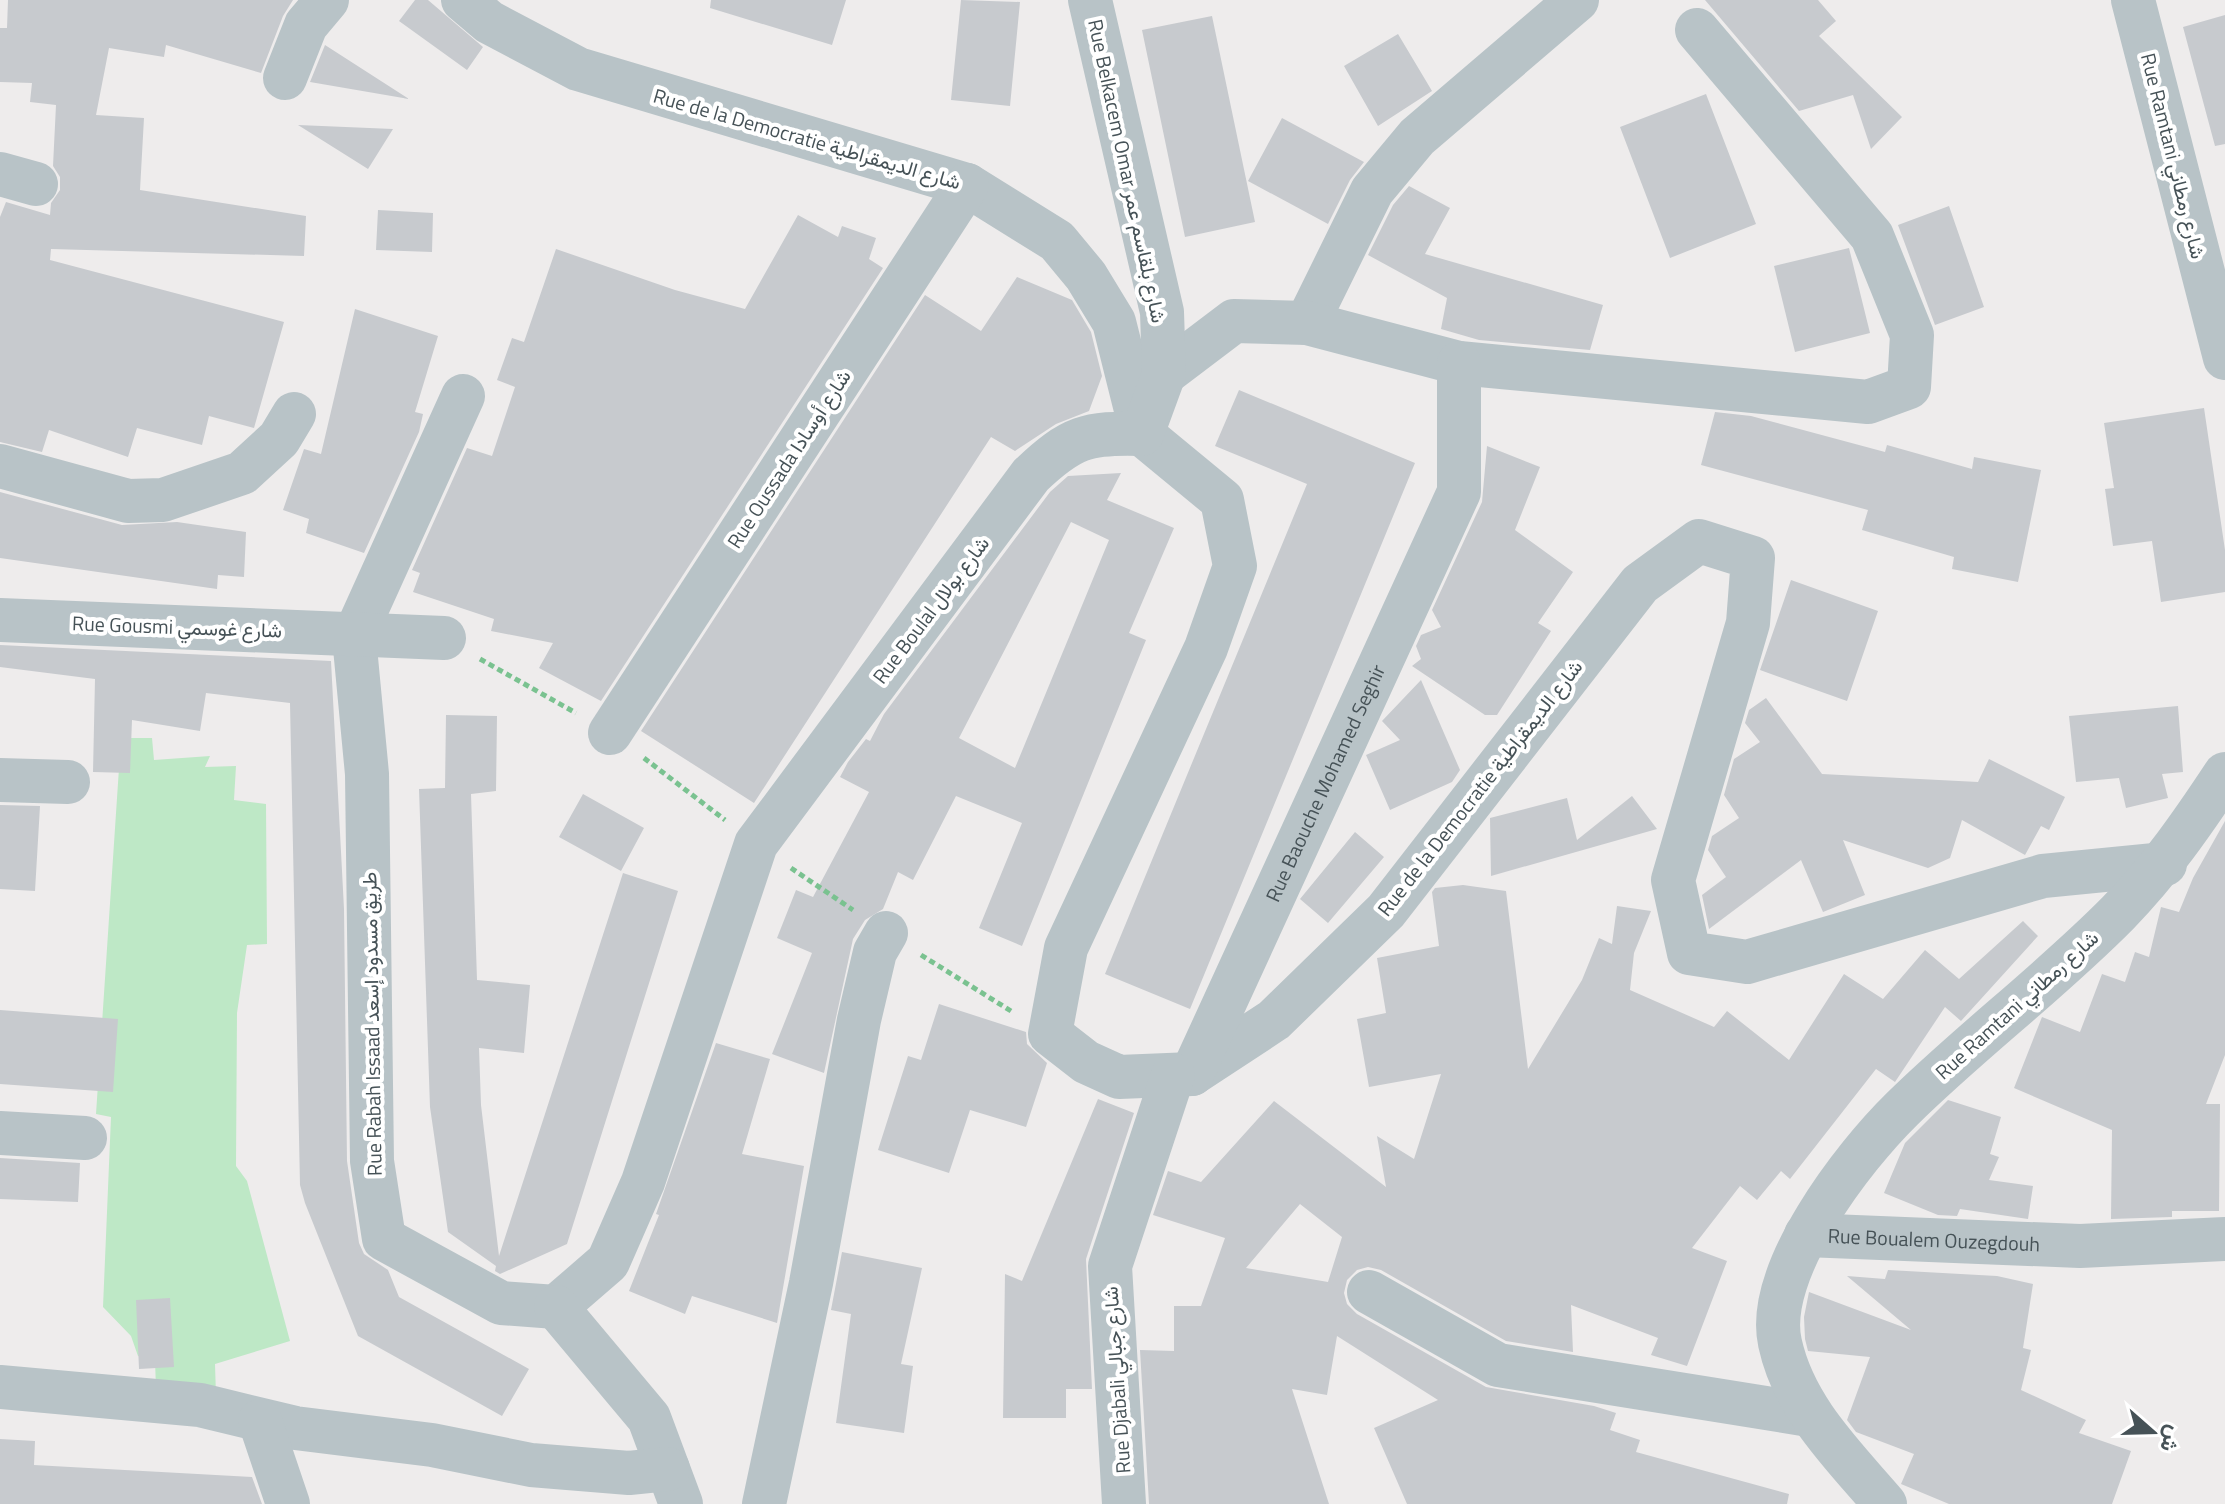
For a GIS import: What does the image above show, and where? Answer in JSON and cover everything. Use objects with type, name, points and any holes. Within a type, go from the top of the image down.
[{"type":"street","points":[[285,78],[306,25],[327,0]]},
{"type":"street","name":"Rue de la Democratie شارع الديمقراطية","points":[[463,0],[489,22],[578,69],[967,185],[1057,241],[1086,276],[1114,322],[1142,434]]},
{"type":"street","name":"Rue Belkacem Omar شارع بلقاسم عمر","points":[[1090,0],[1162,312],[1164,374],[1142,434]]},
{"type":"street","points":[[1307,323],[1372,191],[1417,137],[1577,0]]},
{"type":"street","name":"Rue Ramtani شارع رمطاني","points":[[2133,0],[2225,358]]},
{"type":"street","points":[[1162,312],[1234,321],[1307,323],[1459,363],[1868,402],[1909,387],[1912,335],[1872,236],[1697,30]]},
{"type":"street","name":"Rue Oussada شارع أوسادا","points":[[610,733],[967,185]]},
{"type":"street","points":[[1164,374],[1234,321]]},
{"type":"street","name":"Rue Baouche Mohamed Seghir","points":[[1182,1074],[1459,492],[1459,363]]},
{"type":"street","points":[[354,637],[463,396]]},
{"type":"street","points":[[0,466],[128,501],[163,500],[242,473],[279,439],[294,414]]},
{"type":"street","name":"Rue Boulal شارع بولال","points":[[556,1307],[608,1262],[632,1209],[756,844],[1031,475],[1059,449],[1099,432],[1142,434]]},
{"type":"street","points":[[1142,434],[1222,500],[1235,566],[1206,648],[1066,948],[1050,1034],[1086,1062],[1119,1077],[1182,1074]]},
{"type":"street","name":"Rue de la Democratie شارع الديمقراطية","points":[[1182,1074],[1274,1020],[1386,911],[1640,584],[1699,541],[1753,558],[1748,623],[1673,880],[1689,953],[1747,962],[2043,876],[2165,864]]},
{"type":"street","name":"Rue Gousmi شارع غوسمي","points":[[0,620],[354,637],[444,638]]},
{"type":"street","name":"Rue Rabah Issaad طريق مسدود إسعد","points":[[354,637],[367,774],[372,1161],[384,1239],[501,1303],[556,1307]]},
{"type":"street","name":"Rue Ramtani شارع رمطاني","points":[[1806,1235],[1855,1165],[1901,1110],[2058,970],[2165,864],[2225,774]]},
{"type":"street","points":[[0,780],[68,782]]},
{"type":"street","points":[[764,1504],[811,1283],[859,1020],[875,952],[886,933]]},
{"type":"street","name":"Rue Djabali شارع جبالي","points":[[1124,1504],[1110,1266],[1182,1074]]},
{"type":"street","points":[[0,1133],[85,1138]]},
{"type":"street","name":"Rue Boualem Ouzegdouh","points":[[1885,1504],[1809,1415],[1780,1343],[1779,1305],[1788,1268],[1806,1235],[2080,1246],[2225,1239]]},
{"type":"street","points":[[1369,1292],[1498,1365],[1809,1415]]},
{"type":"street","points":[[556,1307],[649,1418],[674,1487]]},
{"type":"street","points":[[0,1387],[200,1405],[260,1421],[432,1445],[531,1465],[629,1473],[674,1487]]},
{"type":"street","points":[[260,1421],[288,1504]]},
{"type":"green space","points":[[121,738],[152,738],[154,760],[210,756],[205,767],[236,766],[234,800],[266,804],[267,944],[247,945],[237,1013],[236,1166],[247,1181],[290,1341],[215,1364],[216,1396],[156,1389],[155,1360],[138,1356],[131,1336],[103,1307],[111,1117],[96,1114]]},
{"type":"building","points":[[8,0],[293,0],[283,16],[261,73],[166,45],[164,57],[109,48],[96,115],[144,118],[140,190],[306,216],[304,256],[51,249],[50,260],[284,322],[254,428],[209,416],[202,445],[137,428],[128,457],[49,430],[42,452],[0,442],[0,217],[6,202],[50,215],[51,203],[60,190],[60,177],[53,166],[56,105],[30,102],[32,83],[0,82],[0,28],[7,28]]},
{"type":"building","points":[[415,0],[428,0],[483,47],[467,70],[399,21]]},
{"type":"building","points":[[711,0],[846,0],[832,45],[710,8]]},
{"type":"building","points":[[961,0],[1020,2],[1010,106],[951,100]]},
{"type":"building","points":[[1705,0],[1818,0],[1836,21],[1819,36],[1902,117],[1871,149],[1853,95],[1799,111]]},
{"type":"building","points":[[2225,15],[2225,144],[2215,146],[2183,27]]},
{"type":"building","points":[[1212,16],[1255,222],[1185,237],[1142,30]]},
{"type":"building","points":[[1398,34],[1432,91],[1378,126],[1344,66]]},
{"type":"building","points":[[325,45],[409,99],[310,82]]},
{"type":"building","points":[[1706,94],[1756,224],[1670,258],[1620,127]]},
{"type":"building","points":[[1282,118],[1364,162],[1350,180],[1328,224],[1248,181]]},
{"type":"building","points":[[298,125],[393,129],[368,169]]},
{"type":"building","points":[[1409,186],[1450,208],[1425,254],[1603,305],[1590,350],[1479,340],[1441,329],[1447,298],[1368,255],[1393,205]]},
{"type":"building","points":[[1949,206],[1984,307],[1935,325],[1898,225]]},
{"type":"building","points":[[378,210],[433,213],[432,252],[376,250]]},
{"type":"building","points":[[798,215],[838,237],[842,226],[876,238],[869,259],[883,268],[601,701],[539,668],[553,643],[491,631],[494,619],[413,592],[420,573],[412,570],[467,448],[492,456],[515,387],[497,380],[512,338],[524,342],[556,249],[675,290],[745,309]]},
{"type":"building","points":[[1849,248],[1870,333],[1795,352],[1774,266]]},
{"type":"building","points":[[1017,277],[1072,300],[1091,332],[1102,376],[1089,411],[1056,424],[1015,451],[991,437],[754,803],[641,731],[925,295],[981,331]]},
{"type":"building","points":[[355,309],[438,336],[415,412],[423,414],[419,432],[364,553],[306,533],[309,519],[283,510],[304,449],[321,454]]},
{"type":"building","points":[[1239,390],[1415,463],[1190,1009],[1105,974],[1307,484],[1215,446]]},
{"type":"building","points":[[2204,408],[2225,550],[2225,592],[2161,602],[2152,541],[2113,546],[2105,489],[2114,488],[2104,423]]},
{"type":"building","points":[[1715,412],[1751,416],[1885,452],[1887,445],[1972,469],[1974,457],[2041,470],[2018,582],[1952,569],[1954,557],[1862,530],[1868,510],[1701,465]]},
{"type":"building","points":[[1487,446],[1540,467],[1515,530],[1573,572],[1538,623],[1551,631],[1497,715],[1485,715],[1412,666],[1421,659],[1416,646],[1421,635],[1441,627],[1432,610],[1482,502]]},
{"type":"building","points":[[1121,473],[1107,500],[1174,528],[1129,633],[1146,640],[1022,946],[979,928],[1022,823],[956,796],[913,880],[898,872],[883,909],[865,920],[853,939],[824,1073],[772,1054],[812,953],[777,938],[796,890],[813,897],[869,792],[840,777],[866,739],[870,741],[884,714],[1050,492],[1068,476]],"holes":[[[1071,522],[1109,540],[1015,768],[959,738]]]},
{"type":"building","points":[[0,492],[122,525],[177,522],[246,532],[244,577],[218,575],[217,589],[0,558]]},
{"type":"building","points":[[1791,580],[1878,611],[1847,701],[1760,670]]},
{"type":"building","points":[[0,645],[331,661],[344,909],[347,1161],[359,1243],[364,1254],[388,1270],[399,1297],[529,1369],[502,1416],[358,1336],[305,1203],[300,1185],[290,703],[206,693],[200,731],[132,720],[130,773],[93,772],[95,679],[0,667]]},
{"type":"building","points":[[1421,680],[1460,770],[1452,782],[1390,810],[1366,755],[1400,740],[1382,721]]},
{"type":"building","points":[[1766,698],[1822,774],[1978,782],[1989,759],[2065,797],[2049,830],[2041,826],[2025,855],[1962,820],[1950,858],[1928,868],[1843,840],[1865,895],[1823,912],[1801,860],[1709,929],[1702,895],[1726,877],[1708,850],[1712,836],[1739,818],[1724,795],[1734,759],[1760,742],[1745,723],[1749,710]]},
{"type":"building","points":[[2178,706],[2183,772],[2162,774],[2168,798],[2126,808],[2119,778],[2076,782],[2069,716]]},
{"type":"building","points":[[446,715],[497,716],[496,791],[471,794],[477,980],[530,985],[524,1053],[479,1048],[481,1105],[499,1256],[623,873],[678,891],[567,1244],[500,1274],[495,1271],[496,1266],[448,1232],[430,1107],[419,789],[445,788]]},
{"type":"building","points":[[583,794],[644,828],[621,871],[559,837]]},
{"type":"building","points":[[1632,796],[1657,829],[1491,876],[1490,818],[1567,798],[1577,840]]},
{"type":"building","points":[[0,805],[40,806],[35,891],[0,889]]},
{"type":"building","points":[[2225,821],[2225,1055],[2206,1104],[2220,1104],[2219,1211],[2172,1211],[2172,1217],[2111,1219],[2112,1130],[2014,1088],[2042,1017],[2080,1032],[2102,974],[2125,982],[2135,952],[2149,957],[2161,907],[2179,912],[2193,878]]},
{"type":"building","points":[[1355,832],[1384,857],[1328,923],[1300,899]]},
{"type":"building","points":[[1463,885],[1506,891],[1528,1069],[1582,980],[1599,938],[1612,944],[1617,906],[1651,911],[1634,953],[1630,990],[1714,1027],[1727,1011],[1789,1060],[1844,974],[1883,999],[1925,950],[1959,979],[2023,921],[2038,936],[1961,1021],[1945,1007],[1895,1082],[1876,1069],[1790,1179],[1781,1171],[1757,1200],[1740,1186],[1692,1248],[1727,1261],[1687,1366],[1651,1355],[1658,1338],[1571,1305],[1573,1352],[1506,1341],[1381,1270],[1368,1267],[1357,1270],[1347,1280],[1344,1293],[1347,1304],[1357,1314],[1486,1387],[1594,1406],[1616,1413],[1610,1430],[1640,1440],[1636,1452],[1789,1494],[1787,1504],[1407,1504],[1374,1428],[1438,1400],[1337,1336],[1327,1395],[1292,1389],[1329,1504],[1149,1504],[1140,1350],[1174,1351],[1174,1306],[1201,1306],[1225,1238],[1153,1215],[1168,1171],[1201,1182],[1274,1101],[1386,1187],[1377,1136],[1414,1159],[1441,1074],[1369,1087],[1357,1019],[1386,1013],[1377,958],[1439,946],[1432,892],[1435,888]],"holes":[[[1300,1204],[1342,1237],[1328,1282],[1246,1268]]]},
{"type":"building","points":[[939,1004],[1026,1032],[1027,1044],[1047,1063],[1026,1127],[970,1110],[949,1173],[878,1150],[908,1056],[921,1060]]},
{"type":"building","points":[[0,1010],[118,1019],[113,1092],[0,1084]]},
{"type":"building","points":[[716,1043],[770,1059],[742,1154],[804,1166],[777,1323],[692,1296],[685,1314],[629,1291],[659,1215],[656,1214]]},
{"type":"building","points":[[1098,1099],[1134,1113],[1086,1259],[1092,1389],[1066,1389],[1066,1418],[1003,1418],[1005,1274],[1022,1281]]},
{"type":"building","points":[[1948,1100],[2001,1117],[1990,1154],[1999,1157],[1989,1180],[2033,1186],[2028,1219],[1960,1209],[1957,1216],[1938,1215],[1884,1193],[1905,1143]]},
{"type":"building","points":[[0,1158],[80,1163],[78,1202],[0,1199]]},
{"type":"building","points":[[842,1252],[922,1268],[901,1364],[913,1366],[904,1433],[836,1423],[851,1314],[831,1310]]},
{"type":"building","points":[[1888,1270],[1997,1276],[2033,1284],[2023,1348],[2031,1350],[2021,1390],[2086,1420],[2079,1433],[2131,1451],[2112,1504],[1949,1504],[1901,1484],[1914,1454],[1856,1432],[1847,1420],[1870,1357],[1808,1351],[1805,1339],[1804,1317],[1809,1292],[1911,1330],[1847,1276],[1885,1279]]},
{"type":"building","points":[[170,1298],[174,1367],[139,1369],[136,1300]]},
{"type":"building","points":[[0,1439],[35,1441],[34,1465],[252,1477],[262,1504],[0,1504]]}]
